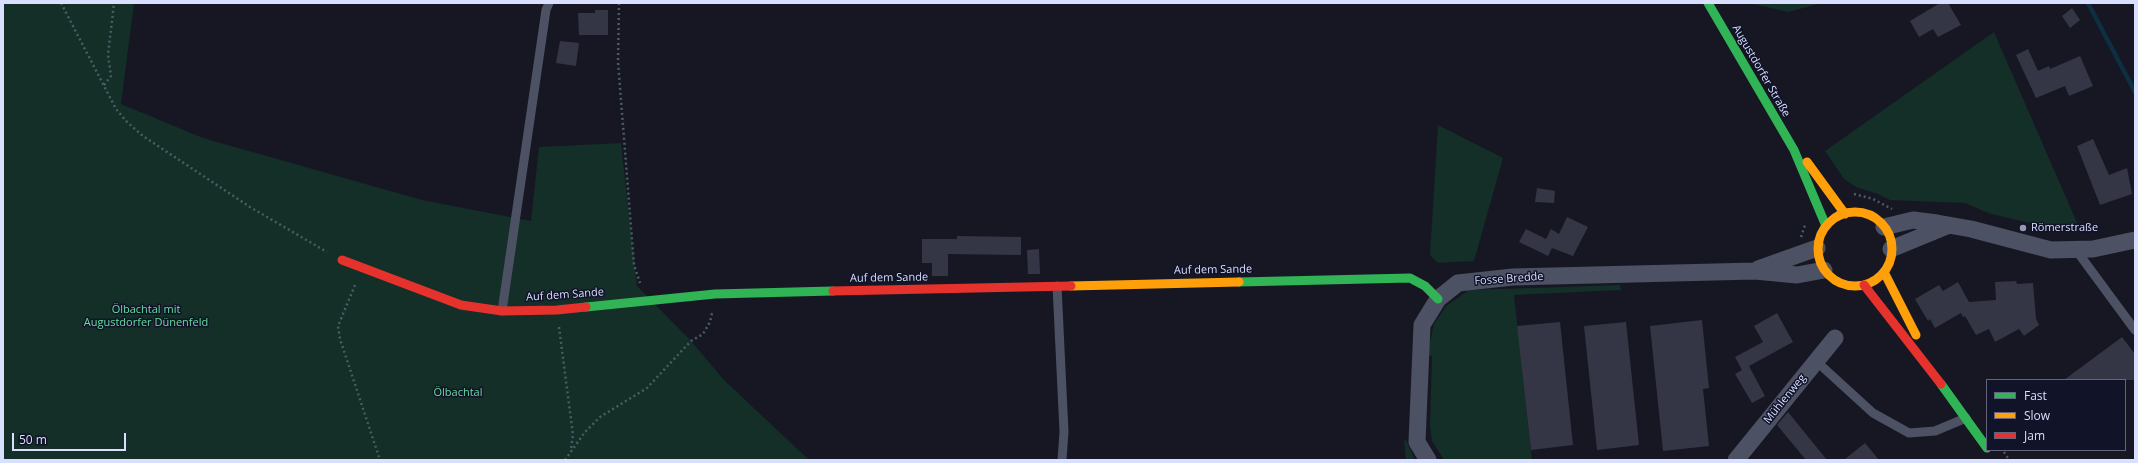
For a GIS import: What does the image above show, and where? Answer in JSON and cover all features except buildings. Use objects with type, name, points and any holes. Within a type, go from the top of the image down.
[{"type":"street","name":"Augustdorfer Straße","points":[[1708,3],[1794,150],[1798,163],[1826,226]]},
{"type":"street","name":"Augustdorfer Straße","points":[[1794,150],[1804,158],[1845,214]]},
{"type":"street","points":[[1856,212],[1866,214],[1876,219],[1884,227],[1890,237],[1892,249],[1890,261],[1884,272],[1874,280],[1864,285],[1852,286],[1841,284],[1824,270],[1819,259],[1818,248],[1820,236],[1826,226],[1835,218],[1845,214],[1856,212]]},
{"type":"street","points":[[1884,227],[1913,220],[1971,229],[2051,250],[2102,248],[2135,240]]},
{"type":"street","points":[[1892,249],[1947,226]]},
{"type":"street","name":"Fosse Bredde","points":[[1754,271],[1818,248]]},
{"type":"street","name":"Auf dem Sande","points":[[342,260],[461,305],[502,311],[557,310],[716,294],[1410,278],[1425,286],[1438,299]]},
{"type":"street","name":"Fosse Bredde","points":[[1428,460],[1418,442],[1422,325],[1438,299],[1458,283],[1513,276],[1754,271],[1797,275],[1824,270]]},
{"type":"street","points":[[1884,272],[1938,378]]},
{"type":"street","points":[[1864,285],[1938,378],[1986,447]]},
{"type":"street","name":"Mühlenweg","points":[[1736,460],[1835,338]]},
{"type":"lane","points":[[502,311],[546,10],[549,3]]},
{"type":"lane","points":[[2076,250],[2135,330]]},
{"type":"lane","points":[[1057,286],[1064,432],[1062,460]]},
{"type":"lane","points":[[1816,361],[1873,414],[1909,433],[1935,431],[1966,418]]},
{"type":"path","points":[[61,3],[116,109],[127,122],[143,136],[263,215],[342,260]]},
{"type":"path","points":[[104,85],[109,81],[111,76],[108,55],[114,3]]},
{"type":"path","points":[[619,3],[618,62],[634,265],[646,301]]},
{"type":"path","points":[[1852,194],[1873,199],[1893,210]]},
{"type":"path","points":[[1793,256],[1791,246],[1801,238],[1806,218]]},
{"type":"path","points":[[364,268],[338,326],[340,339],[380,460]]},
{"type":"path","points":[[565,460],[571,450],[600,417],[647,388],[691,342],[703,334],[710,322],[716,294]]},
{"type":"path","points":[[557,310],[573,435],[571,450]]},
{"type":"path","points":[[2003,451],[2009,460]]},
{"type":"green space","points":[[3,3],[134,3],[121,104],[203,138],[422,200],[531,221],[539,147],[621,143],[637,286],[691,341],[724,380],[809,460],[3,460]]},
{"type":"green space","points":[[1749,3],[1822,3],[1788,12]]},
{"type":"green space","points":[[1994,32],[2081,232],[2048,227],[1991,214],[1965,203],[1890,200],[1878,194],[1856,187],[1844,179],[1825,151]]},
{"type":"green space","points":[[1438,125],[1503,158],[1474,261],[1438,263],[1430,255]]},
{"type":"green space","points":[[1620,285],[1621,290],[1514,295],[1532,460],[1444,460],[1432,441],[1430,426],[1432,356],[1428,355],[1428,350],[1434,324],[1446,306],[1469,290]]},
{"type":"green space","points":[[1404,439],[1407,442],[1415,460],[1406,460]]},
{"type":"waterway","points":[[2088,3],[2135,92]]},
{"type":"traffic: fast","points":[[1708,3],[1794,150],[1826,226]]},
{"type":"traffic: fast","points":[[1239,282],[1410,278],[1425,286],[1438,299]]},
{"type":"traffic: fast","points":[[586,307],[715,294],[833,291]]},
{"type":"traffic: fast","points":[[1941,384],[1986,447]]},
{"type":"traffic: slow","points":[[1807,162],[1845,214]]},
{"type":"traffic: slow","points":[[1855,212],[1869,215],[1881,223],[1889,235],[1892,249],[1889,263],[1881,275],[1869,283],[1855,286],[1841,283],[1829,275],[1821,263],[1818,249],[1821,235],[1829,223],[1841,215],[1855,212]]},
{"type":"traffic: slow","points":[[1884,272],[1916,335]]},
{"type":"traffic: slow","points":[[1071,286],[1239,282]]},
{"type":"traffic: jam","points":[[342,260],[461,305],[502,311],[557,310],[586,307]]},
{"type":"traffic: jam","points":[[1864,285],[1941,384]]},
{"type":"traffic: jam","points":[[833,291],[1071,286]]},
{"type":"place","name":"Römerstraße","points":[[2023,228]]},
{"type":"park label","name":"Ölbachtal mit Augustdorfer Dünenfeld","points":[[146,316]]},
{"type":"park label","name":"Ölbachtal","points":[[458,393]]}]
